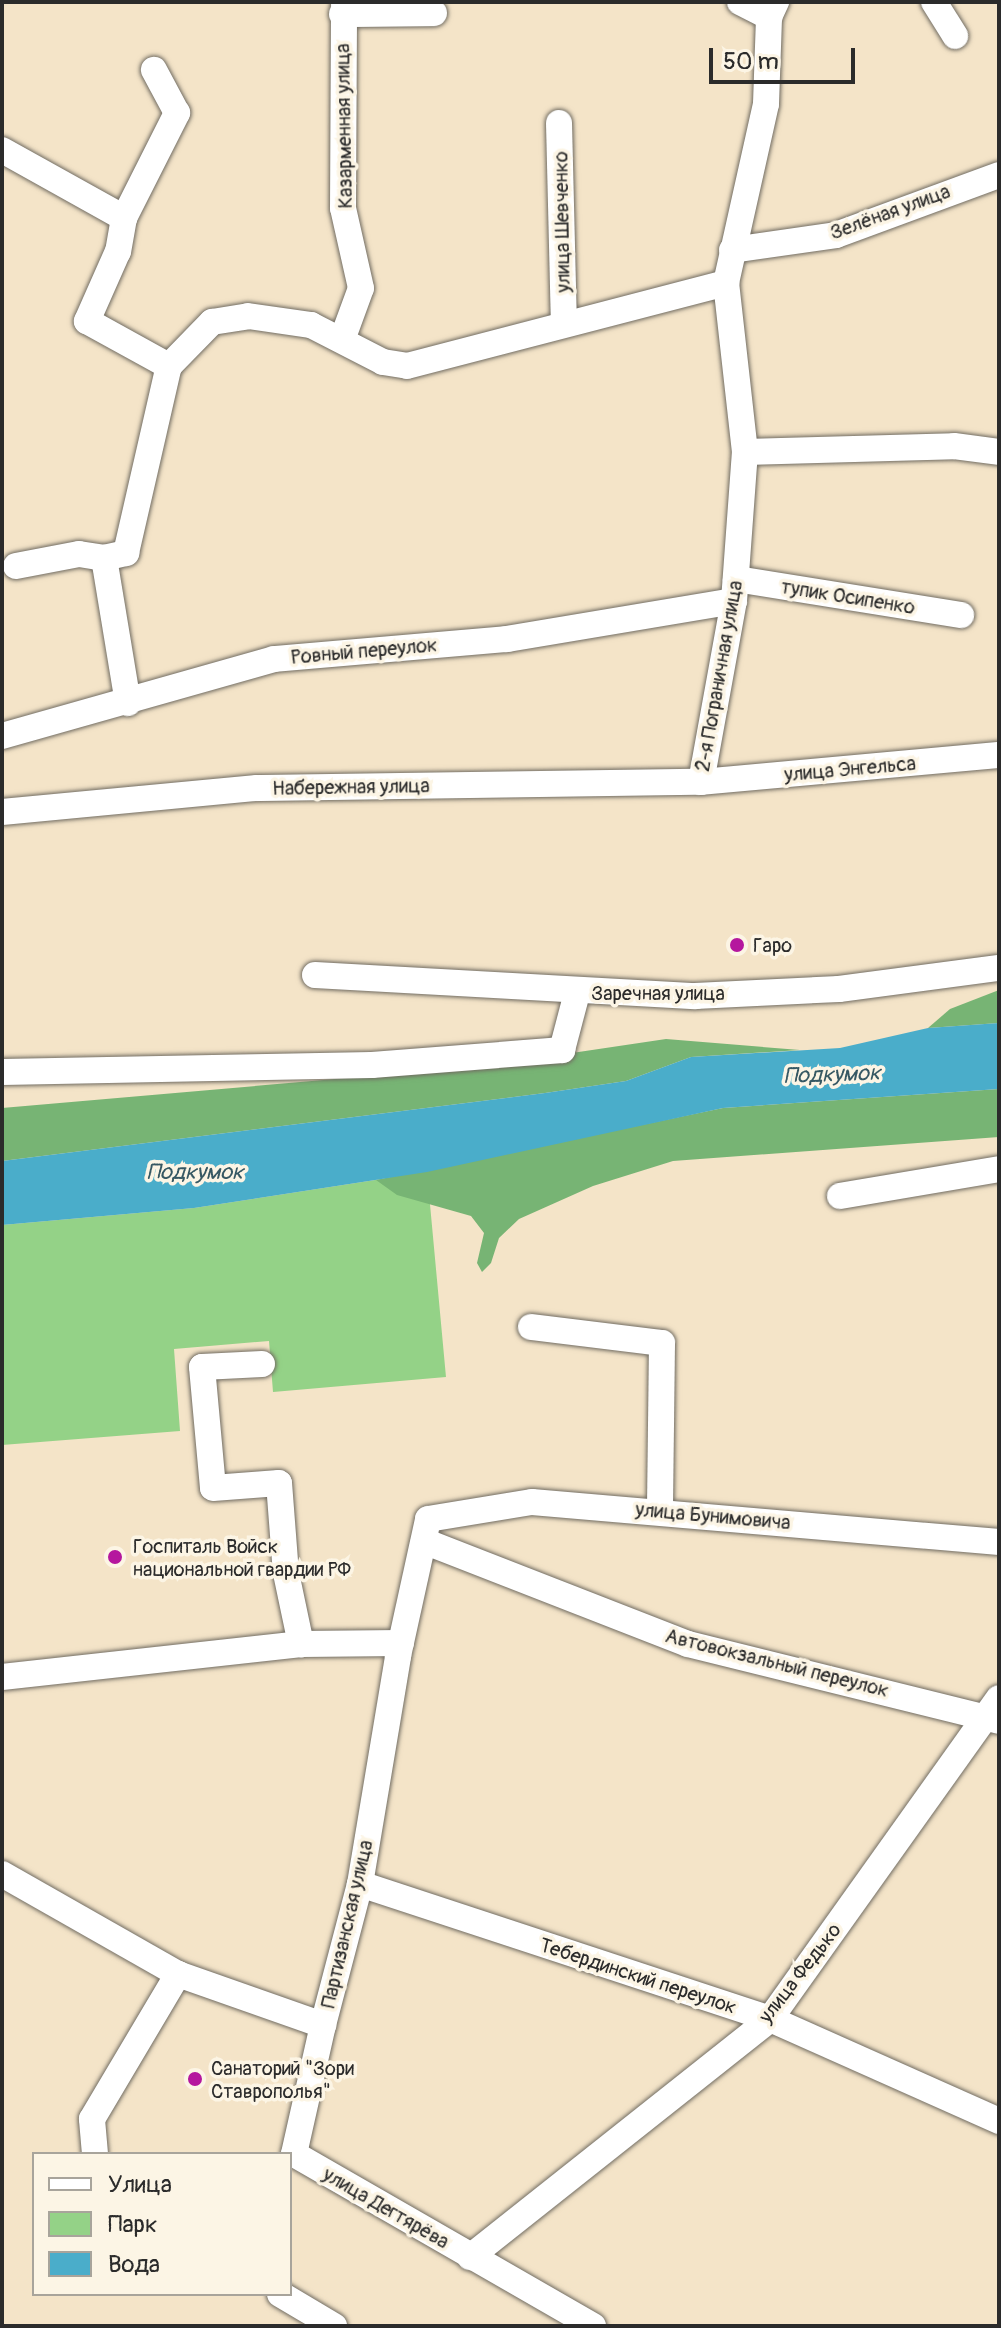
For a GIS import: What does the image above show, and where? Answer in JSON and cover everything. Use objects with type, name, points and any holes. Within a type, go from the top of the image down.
[{"type":"street","points":[[740,2],[772,9]]},
{"type":"street","points":[[934,2],[955,36]]},
{"type":"street","points":[[343,8],[434,13]]},
{"type":"street","name":"Казарменная улица","points":[[342,340],[361,288],[343,208],[343,8]]},
{"type":"street","name":"2-я Пограничная улица","points":[[701,782],[735,590],[745,452],[726,283],[766,104],[772,9]]},
{"type":"street","points":[[16,566],[79,554],[104,558],[126,553],[169,366],[87,321],[118,251],[124,218],[177,113],[154,70]]},
{"type":"street","name":"улица Шевченко","points":[[559,123],[564,321]]},
{"type":"street","points":[[2,150],[124,218]]},
{"type":"street","name":"Зелёная улица","points":[[732,250],[836,235],[999,175]]},
{"type":"street","name":"улица Шевченко","points":[[169,366],[212,322],[248,316],[311,325],[383,362],[407,366],[564,321],[726,283]]},
{"type":"street","points":[[745,452],[954,446],[999,452]]},
{"type":"street","points":[[104,558],[128,703]]},
{"type":"street","name":"тупик Осипенко","points":[[735,590],[961,615]]},
{"type":"street","name":"Ровный переулок","points":[[2,736],[128,703],[274,659],[507,639],[735,590]]},
{"type":"street","name":"улица Энгельса","points":[[701,782],[999,755]]},
{"type":"street","name":"Набережная улица","points":[[2,812],[257,788],[701,782]]},
{"type":"street","name":"Заречная улица","points":[[315,975],[577,993],[695,996],[839,989],[999,968]]},
{"type":"street","points":[[2,1072],[372,1065],[562,1050],[577,993]]},
{"type":"street","points":[[840,1196],[999,1169]]},
{"type":"street","points":[[531,1327],[662,1343],[660,1511]]},
{"type":"street","points":[[262,1364],[202,1367],[213,1488],[279,1483],[286,1573],[301,1644]]},
{"type":"street","name":"улица Бунимовича","points":[[426,1530],[532,1502],[999,1542]]},
{"type":"street","name":"Партизанская улица","points":[[2,1874],[178,1974],[323,2025],[360,1884],[401,1643],[426,1530]]},
{"type":"street","name":"Автовокзальный переулок","points":[[426,1530],[688,1644],[995,1712]]},
{"type":"street","points":[[2,1677],[301,1644],[401,1643]]},
{"type":"street","name":"улица Федько","points":[[470,2257],[770,2019],[995,1712]]},
{"type":"street","name":"Тебердинский переулок","points":[[360,1884],[770,2019],[999,2121]]},
{"type":"street","points":[[95,2152],[92,2119],[178,1974]]},
{"type":"street","name":"улица Дегтярёва","points":[[323,2025],[294,2154],[593,2326]]},
{"type":"street","points":[[283,2296],[334,2326]]},
{"type":"green space","points":[[999,990],[999,1023],[928,1028],[950,1009]]},
{"type":"green space","points":[[666,1039],[800,1050],[691,1057],[626,1081],[2,1161],[2,1108],[485,1066]]},
{"type":"green space","points":[[999,1089],[999,1137],[673,1161],[593,1186],[519,1219],[499,1238],[491,1263],[482,1272],[477,1263],[484,1233],[471,1216],[397,1195],[376,1180],[723,1108]]},
{"type":"green space","points":[[427,1172],[446,1377],[273,1392],[269,1341],[174,1349],[180,1431],[2,1445],[2,1225],[194,1208]]},
{"type":"water","name":"Подкумок","points":[[999,1023],[999,1089],[723,1108],[427,1172],[194,1208],[2,1225],[2,1161],[626,1081],[691,1057],[840,1048],[928,1028]]},
{"type":"place","name":"Гаро","points":[[737,945]]},
{"type":"place","name":"Госпиталь Войск национальной гвардии РФ","points":[[115,1557]]},
{"type":"place","name":"Санаторий \"Зори Ставрополья\"","points":[[195,2079]]}]
